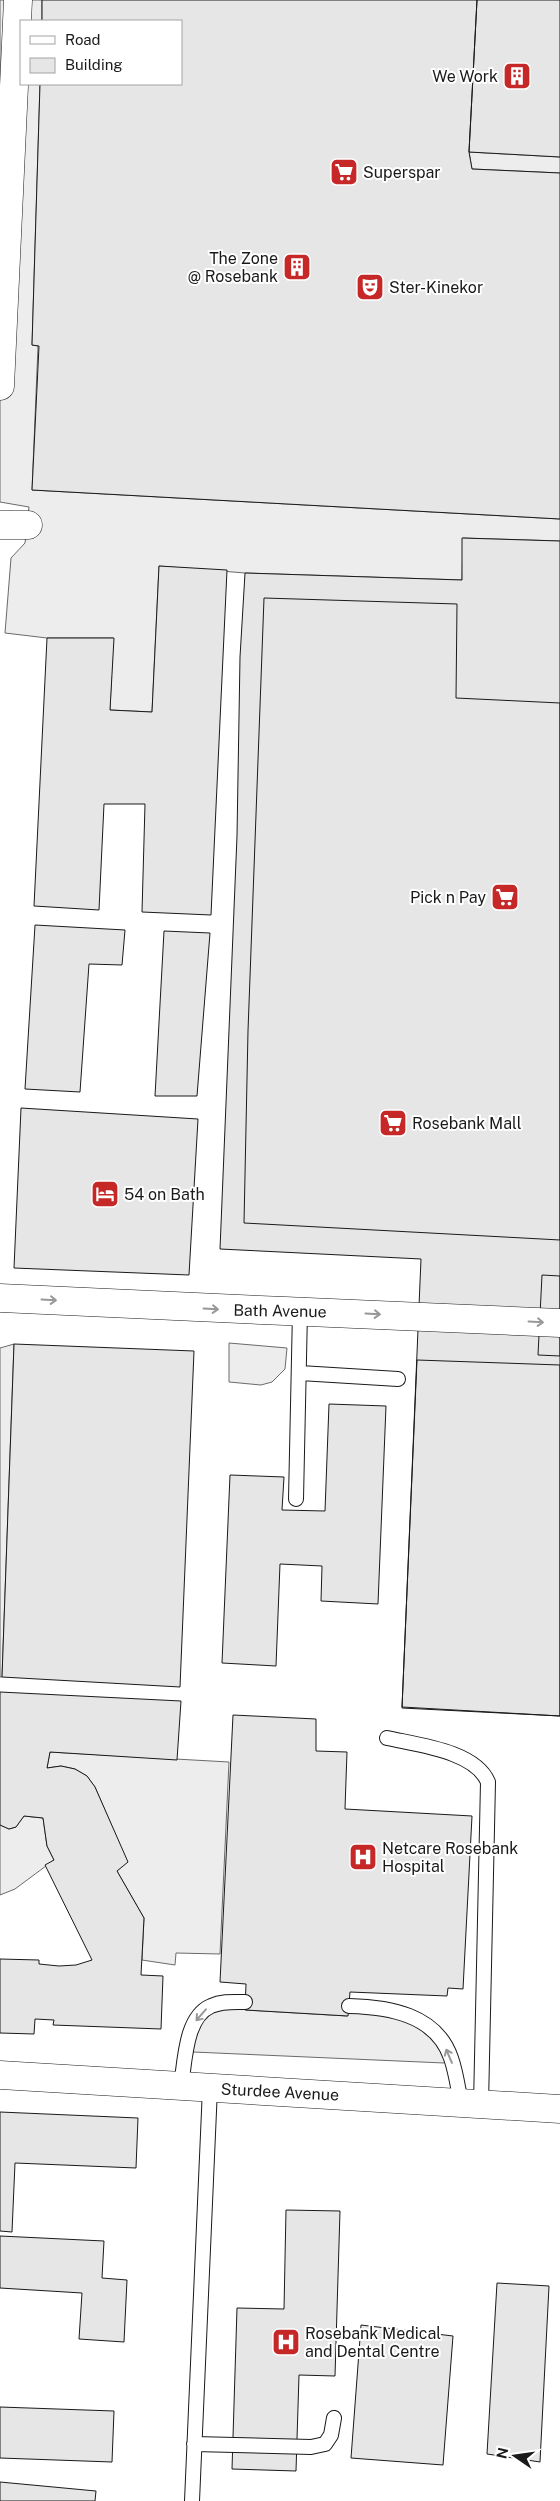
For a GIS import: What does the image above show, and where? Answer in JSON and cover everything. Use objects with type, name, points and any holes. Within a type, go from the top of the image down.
[{"type":"street","points":[[0,386],[18,0]]},
{"type":"street","points":[[0,525],[28,526]]},
{"type":"street","name":"Bath Avenue","points":[[0,1298],[560,1323]]},
{"type":"street","name":"Sturdee Avenue","points":[[0,2076],[560,2109]]},
{"type":"lane","points":[[296,1499],[300,1311]]},
{"type":"lane","points":[[300,1373],[398,1379]]},
{"type":"lane","points":[[387,1738],[463,1758],[477,1766],[484,1773],[488,1782],[471,2104]]},
{"type":"lane","points":[[181,2086],[190,2031],[198,2016],[209,2006],[223,2002],[245,2002]]},
{"type":"lane","points":[[349,2006],[394,2010],[412,2016],[424,2023],[441,2040],[451,2057],[471,2104]]},
{"type":"lane","points":[[192,2501],[210,2088]]},
{"type":"lane","points":[[194,2444],[312,2447],[325,2444],[331,2435],[334,2418]]},
{"type":"shaded area","points":[[0,0],[42,0],[42,20],[20,20],[20,85],[40,85],[32,345],[38,346],[32,490],[560,519],[560,541],[463,538],[462,580],[245,573],[159,566],[152,712],[110,710],[113,638],[47,638],[5,633],[11,558],[25,543],[29,507],[0,502]]},
{"type":"shaded area","points":[[469,152],[560,157],[560,173],[472,169]]},
{"type":"shaded area","points":[[229,1343],[287,1348],[285,1369],[272,1382],[261,1385],[229,1382]]},
{"type":"shaded area","points":[[14,1344],[2,1677],[0,1677],[0,1348]]},
{"type":"shaded area","points":[[50,1752],[229,1762],[220,1954],[176,1953],[175,1965],[142,1960],[144,1918],[117,1871],[127,1862],[95,1787],[87,1776],[75,1769],[61,1766],[47,1768]]},
{"type":"shaded area","points":[[24,1816],[43,1818],[47,1846],[54,1860],[15,1889],[0,1895],[0,1825],[9,1829],[16,1827]]},
{"type":"shaded area","points":[[245,2002],[246,2010],[347,2016],[349,2006],[412,2016],[451,2057],[444,2063],[193,2052],[191,2031],[198,2016]]},
{"type":"building","name":"The Zone @ Rosebank","points":[[42,0],[477,0],[469,152],[472,169],[560,173],[560,519],[32,490],[39,346],[32,345],[40,85],[182,85],[182,20],[42,20]]},
{"type":"building","name":"We Work","points":[[477,0],[560,0],[560,157],[469,152]]},
{"type":"building","name":"Rosebank Mall","points":[[462,538],[560,541],[560,1716],[402,1708],[421,1259],[220,1249],[237,836],[240,657],[245,573],[462,580]]},
{"type":"building","points":[[159,566],[227,570],[211,915],[142,912],[145,804],[104,804],[99,910],[34,906],[47,638],[114,638],[110,710],[152,712]]},
{"type":"building","name":"Rosebank Mall","points":[[264,598],[457,604],[456,698],[560,703],[560,1240],[244,1223],[248,1031]]},
{"type":"building","points":[[35,925],[125,930],[122,965],[89,964],[80,1092],[25,1089]]},
{"type":"building","points":[[164,931],[210,933],[197,1096],[155,1096]]},
{"type":"building","name":"54 on Bath","points":[[21,1108],[198,1119],[189,1275],[14,1268]]},
{"type":"building","points":[[542,1275],[560,1276],[560,1356],[538,1355]]},
{"type":"building","points":[[14,1344],[194,1351],[180,1687],[2,1677]]},
{"type":"building","points":[[417,1360],[560,1365],[560,1716],[402,1707]]},
{"type":"building","points":[[329,1404],[386,1406],[378,1604],[321,1601],[322,1566],[280,1564],[276,1666],[222,1663],[230,1475],[284,1477],[282,1510],[325,1511]]},
{"type":"building","points":[[0,1692],[181,1701],[177,1760],[50,1752],[47,1768],[61,1766],[75,1769],[87,1776],[95,1787],[128,1862],[117,1871],[144,1918],[141,1975],[163,1976],[161,2029],[53,2025],[54,2020],[35,2019],[34,2034],[0,2033],[0,1959],[39,1960],[39,1964],[59,1966],[76,1965],[92,1960],[45,1865],[54,1860],[47,1846],[43,1818],[24,1816],[16,1827],[9,1829],[0,1825]]},
{"type":"building","points":[[233,1715],[316,1719],[316,1751],[347,1752],[345,1809],[472,1816],[463,1989],[448,1988],[447,1996],[350,1992],[348,2016],[245,2010],[246,1984],[220,1982]]},
{"type":"building","points":[[0,2112],[138,2118],[136,2168],[15,2163],[12,2232],[0,2231]]},
{"type":"building","name":"Rosebank Medical and Dental Centre","points":[[286,2210],[340,2211],[335,2376],[299,2375],[296,2471],[232,2469],[237,2308],[284,2309]]},
{"type":"building","points":[[0,2236],[104,2241],[102,2278],[127,2280],[124,2342],[79,2339],[82,2293],[0,2288]]},
{"type":"building","points":[[497,2283],[549,2286],[540,2462],[487,2454]]},
{"type":"building","points":[[361,2325],[453,2336],[443,2465],[351,2458]]},
{"type":"building","points":[[0,2407],[114,2411],[112,2462],[0,2458]]},
{"type":"building","points":[[0,2482],[96,2491],[95,2501],[0,2501]]},
{"type":"place","name":"We Work","points":[[517,76]]},
{"type":"place","name":"Superspar","points":[[344,172]]},
{"type":"place","name":"The Zone @ Rosebank","points":[[297,267]]},
{"type":"place","name":"Ster-Kinekor","points":[[370,287]]},
{"type":"place","name":"Pick n Pay","points":[[505,897]]},
{"type":"place","name":"Rosebank Mall","points":[[393,1123]]},
{"type":"place","name":"54 on Bath","points":[[105,1194]]},
{"type":"place","name":"Netcare Rosebank Hospital","points":[[363,1857]]},
{"type":"place","name":"Rosebank Medical and Dental Centre","points":[[286,2342]]}]
